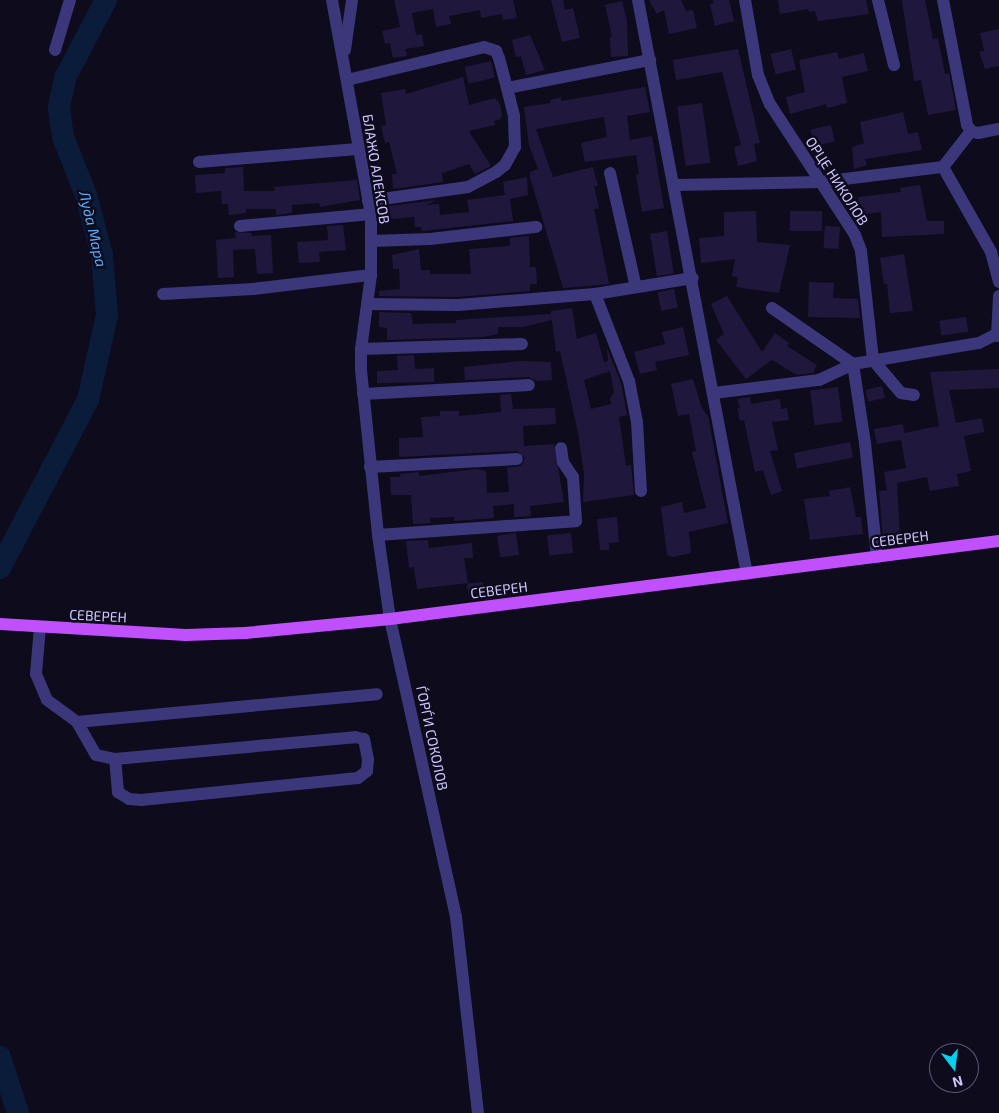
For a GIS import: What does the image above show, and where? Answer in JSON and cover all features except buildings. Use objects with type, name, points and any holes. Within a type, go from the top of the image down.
[{"type":"main road","name":"СЕВЕРЕН","points":[[0,624],[186,635],[245,633],[390,619],[999,541]]},
{"type":"street","points":[[55,50],[70,0]]},
{"type":"street","name":"БЛАЖО АЛЕКСОВ","points":[[332,0],[347,80],[357,149],[371,214],[371,275],[361,349],[361,370]]},
{"type":"street","name":"БЛАЖО АЛЕКСОВ","points":[[344,63],[352,0]]},
{"type":"street","points":[[638,0],[676,185],[747,574]]},
{"type":"street","name":"ОРЦЕ НИКОЛОВ","points":[[745,0],[758,75],[770,104],[820,182],[848,221],[861,251],[873,360]]},
{"type":"street","points":[[878,0],[894,65]]},
{"type":"street","points":[[943,0],[967,125],[971,131],[978,134],[999,129]]},
{"type":"street","points":[[347,80],[490,47],[499,58],[514,116],[515,147],[496,172],[468,187],[368,201]]},
{"type":"street","points":[[507,88],[650,60]]},
{"type":"street","points":[[676,185],[820,182],[944,167],[971,131]]},
{"type":"street","points":[[199,162],[357,149]]},
{"type":"street","points":[[944,167],[991,252],[999,282]]},
{"type":"street","points":[[610,174],[636,287]]},
{"type":"street","points":[[240,226],[371,214]]},
{"type":"street","points":[[372,241],[430,239],[536,227]]},
{"type":"street","points":[[163,294],[252,289],[371,275]]},
{"type":"street","points":[[368,304],[458,305],[594,294],[693,278]]},
{"type":"street","points":[[594,294],[629,381],[637,422],[641,491]]},
{"type":"street","points":[[714,393],[812,381],[853,364],[979,343],[998,334],[999,296]]},
{"type":"street","points":[[772,308],[853,364],[865,443],[877,557]]},
{"type":"street","points":[[361,349],[522,344]]},
{"type":"street","points":[[873,360],[901,393],[914,395]]},
{"type":"street","name":"ЃОРЃИ СОКОЛОВ","points":[[361,370],[370,467],[390,619],[456,917],[478,1113]]},
{"type":"street","points":[[363,394],[529,385]]},
{"type":"street","points":[[378,535],[576,521],[573,477],[563,462],[561,448]]},
{"type":"street","points":[[370,467],[517,459]]},
{"type":"street","points":[[36,627],[36,674],[48,700],[77,722],[96,755],[115,759],[355,737],[364,739],[368,771],[358,778],[141,800],[129,799],[118,792],[115,759]]},
{"type":"street","points":[[77,722],[377,694]]},
{"type":"waterway","name":"Луда Мара","points":[[0,568],[88,400],[107,315],[102,255],[86,195],[63,137],[59,107],[65,78],[106,0]]},
{"type":"waterway","name":"Луда Мара","points":[[0,1057],[18,1113]]}]
